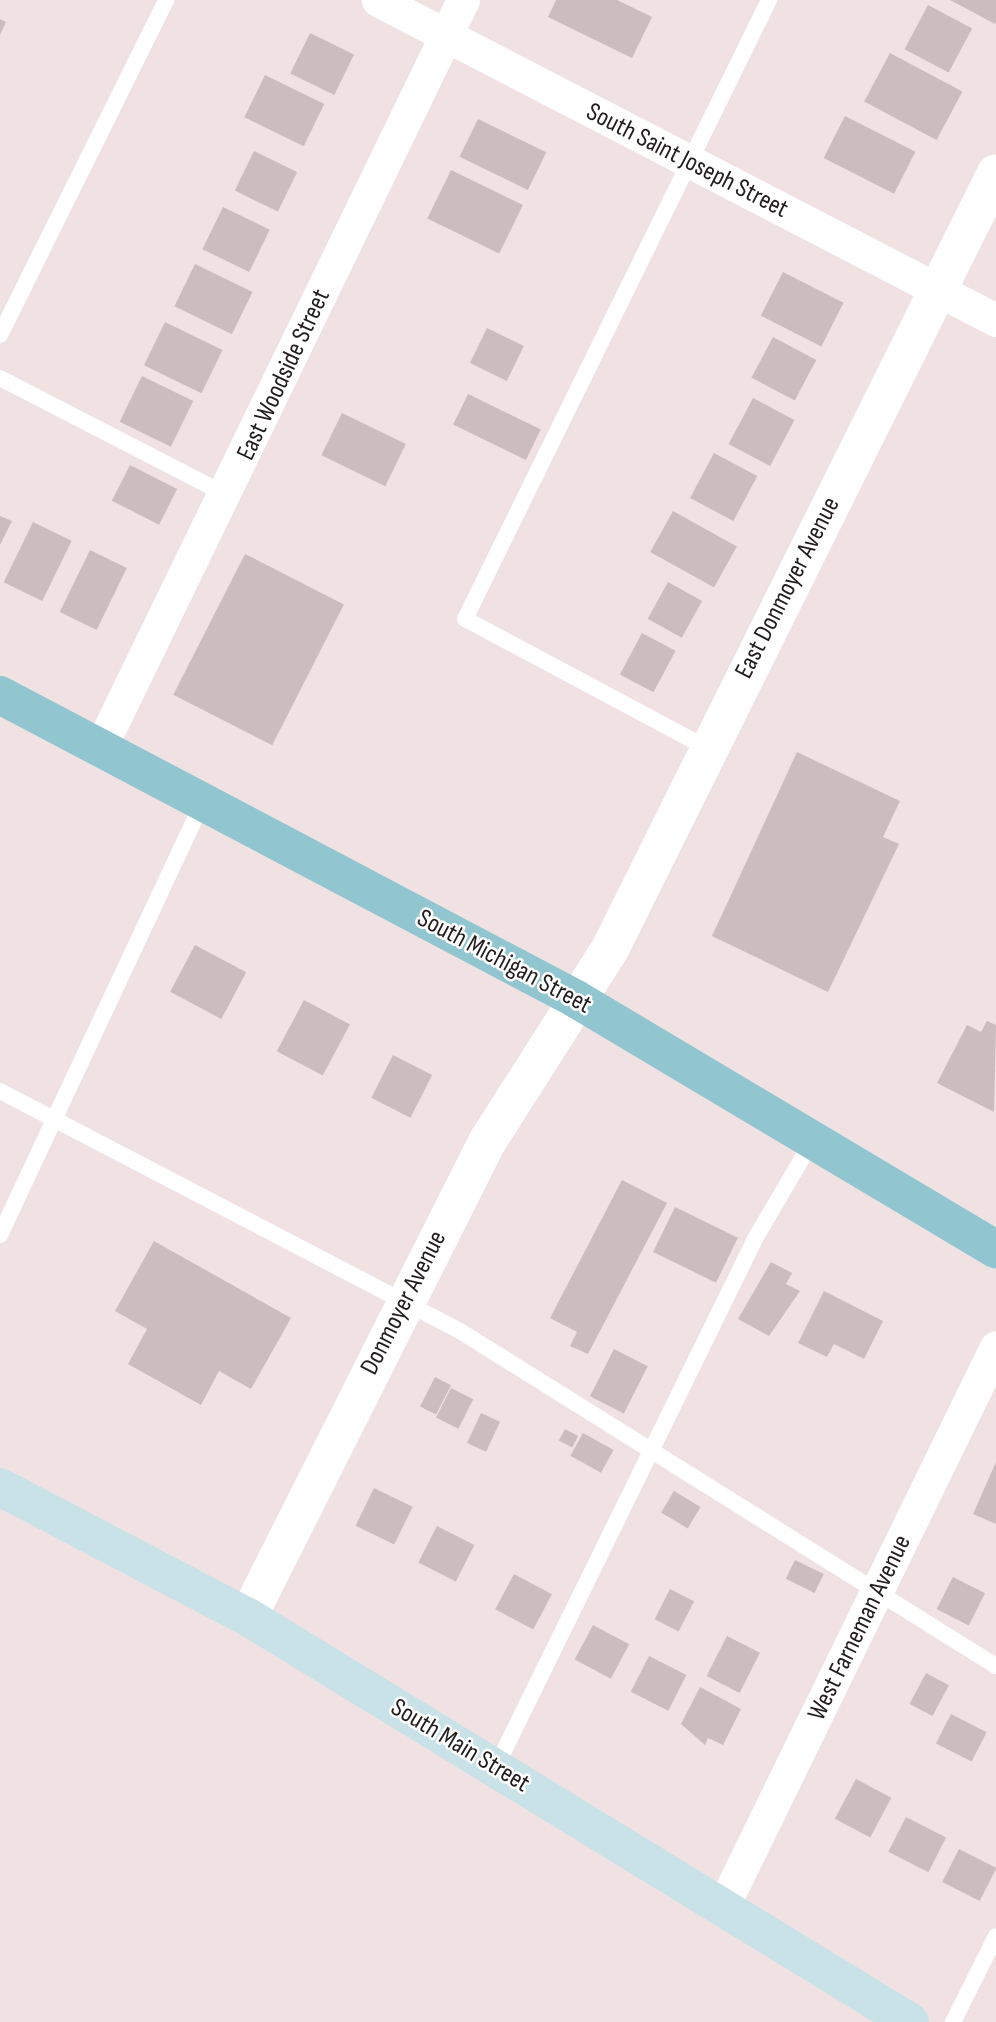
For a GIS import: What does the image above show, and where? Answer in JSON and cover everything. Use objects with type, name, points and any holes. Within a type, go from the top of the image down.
[{"type":"main road","name":"South Michigan Street","points":[[0,695],[576,999],[996,1248]]},
{"type":"main road","name":"South Main Street","points":[[0,1488],[248,1617],[910,2022]]},
{"type":"street","name":"South Saint Joseph Street","points":[[379,0],[996,320]]},
{"type":"street","name":"East Woodside Street","points":[[100,748],[227,495],[463,0]]},
{"type":"street","name":"East Donmoyer Avenue","points":[[576,999],[611,947],[707,748],[996,173]]},
{"type":"street","name":"Donmoyer Avenue","points":[[248,1617],[404,1300],[487,1142],[576,999]]},
{"type":"street","name":"West Farneman Avenue","points":[[722,1908],[996,1347]]},
{"type":"lane","points":[[0,335],[166,0]]},
{"type":"lane","points":[[707,748],[465,619],[769,0]]},
{"type":"lane","points":[[0,378],[227,495]]},
{"type":"lane","points":[[0,1235],[51,1117],[203,802]]},
{"type":"lane","points":[[0,1091],[404,1300],[652,1450],[996,1666]]},
{"type":"lane","points":[[496,1767],[756,1237],[814,1138]]},
{"type":"lane","points":[[953,2022],[996,1936]]},
{"type":"building","points":[[556,0],[617,0],[652,17],[632,58],[548,17]]},
{"type":"building","points":[[950,0],[996,0],[995,24]]},
{"type":"building","points":[[928,5],[972,28],[949,73],[905,49]]},
{"type":"building","points":[[0,19],[6,22],[0,35]]},
{"type":"building","points":[[310,33],[354,54],[334,95],[290,73]]},
{"type":"building","points":[[890,53],[962,91],[937,140],[864,102]]},
{"type":"building","points":[[265,75],[324,104],[304,146],[244,117]]},
{"type":"building","points":[[845,116],[915,152],[894,194],[824,158]]},
{"type":"building","points":[[478,119],[546,152],[528,190],[460,157]]},
{"type":"building","points":[[254,151],[297,172],[278,212],[235,191]]},
{"type":"building","points":[[451,170],[523,205],[499,254],[427,219]]},
{"type":"building","points":[[223,207],[270,230],[249,272],[202,249]]},
{"type":"building","points":[[195,264],[253,292],[232,334],[174,306]]},
{"type":"building","points":[[783,272],[844,303],[821,347],[761,316]]},
{"type":"building","points":[[165,322],[223,350],[201,393],[144,365]]},
{"type":"building","points":[[487,328],[524,346],[507,381],[470,363]]},
{"type":"building","points":[[773,337],[816,360],[795,401],[751,378]]},
{"type":"building","points":[[142,376],[193,401],[171,447],[120,422]]},
{"type":"building","points":[[468,394],[541,430],[526,460],[453,425]]},
{"type":"building","points":[[753,398],[794,420],[770,466],[729,444]]},
{"type":"building","points":[[342,413],[406,444],[385,486],[321,455]]},
{"type":"building","points":[[714,453],[757,476],[733,521],[690,498]]},
{"type":"building","points":[[130,465],[177,489],[159,525],[112,501]]},
{"type":"building","points":[[673,511],[737,546],[714,587],[650,552]]},
{"type":"building","points":[[0,516],[12,521],[0,545]]},
{"type":"building","points":[[33,522],[72,541],[42,601],[4,582]]},
{"type":"building","points":[[90,550],[127,568],[97,630],[60,612]]},
{"type":"building","points":[[245,554],[344,604],[272,745],[173,695]]},
{"type":"building","points":[[668,582],[702,601],[682,638],[648,619]]},
{"type":"building","points":[[642,633],[676,651],[653,692],[620,674]]},
{"type":"building","points":[[797,752],[900,801],[883,837],[899,844],[828,992],[712,936]]},
{"type":"building","points":[[195,945],[246,972],[221,1019],[170,992]]},
{"type":"building","points":[[304,1000],[350,1024],[323,1076],[277,1051]]},
{"type":"building","points":[[987,1021],[996,1025],[994,1112],[937,1083],[967,1025],[981,1032]]},
{"type":"building","points":[[393,1055],[432,1075],[410,1118],[371,1098]]},
{"type":"building","points":[[622,1180],[667,1203],[588,1354],[570,1346],[577,1332],[550,1318]]},
{"type":"building","points":[[675,1207],[738,1238],[716,1283],[653,1252]]},
{"type":"building","points":[[154,1241],[291,1318],[251,1389],[219,1371],[201,1405],[128,1364],[147,1329],[115,1311]]},
{"type":"building","points":[[771,1262],[792,1273],[786,1284],[800,1291],[769,1336],[738,1319]]},
{"type":"building","points":[[824,1291],[883,1321],[864,1359],[834,1344],[827,1357],[798,1343]]},
{"type":"building","points":[[614,1349],[648,1366],[624,1413],[590,1396]]},
{"type":"building","points":[[435,1377],[451,1385],[436,1415],[420,1406]]},
{"type":"building","points":[[451,1388],[473,1399],[458,1429],[436,1417]]},
{"type":"building","points":[[481,1413],[500,1422],[486,1452],[467,1443]]},
{"type":"building","points":[[565,1429],[578,1436],[572,1448],[559,1440]]},
{"type":"building","points":[[583,1433],[614,1450],[601,1473],[570,1456]]},
{"type":"building","points":[[996,1462],[996,1524],[973,1514]]},
{"type":"building","points":[[374,1488],[413,1507],[394,1545],[356,1526]]},
{"type":"building","points":[[674,1491],[701,1507],[688,1528],[661,1512]]},
{"type":"building","points":[[437,1526],[474,1545],[456,1582],[418,1563]]},
{"type":"building","points":[[795,1560],[824,1574],[815,1593],[786,1579]]},
{"type":"building","points":[[514,1574],[552,1594],[533,1630],[495,1609]]},
{"type":"building","points":[[953,1577],[985,1593],[969,1625],[937,1609]]},
{"type":"building","points":[[670,1589],[694,1601],[679,1632],[655,1619]]},
{"type":"building","points":[[593,1625],[629,1644],[611,1679],[575,1659]]},
{"type":"building","points":[[727,1636],[760,1653],[740,1693],[707,1676]]},
{"type":"building","points":[[649,1656],[686,1675],[668,1711],[631,1692]]},
{"type":"building","points":[[926,1673],[949,1685],[933,1716],[910,1704]]},
{"type":"building","points":[[700,1687],[741,1709],[723,1745],[708,1738],[705,1745],[681,1724]]},
{"type":"building","points":[[951,1714],[987,1732],[972,1762],[936,1743]]},
{"type":"building","points":[[856,1779],[891,1798],[870,1838],[835,1819]]},
{"type":"building","points":[[906,1817],[946,1837],[928,1872],[888,1852]]},
{"type":"building","points":[[959,1849],[996,1868],[980,1901],[942,1882]]}]
